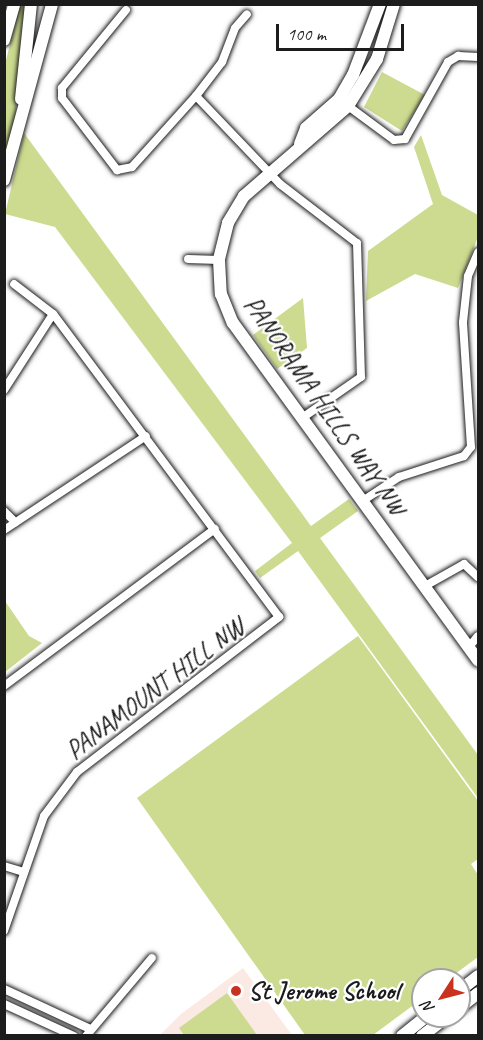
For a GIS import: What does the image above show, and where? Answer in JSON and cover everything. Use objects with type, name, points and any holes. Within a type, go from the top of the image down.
[{"type":"street","points":[[4,40],[14,4]]},
{"type":"street","points":[[19,126],[31,4]]},
{"type":"street","points":[[38,64],[52,4]]},
{"type":"street","points":[[4,180],[38,64],[60,4]]},
{"type":"street","name":"PANORAMA HILLS WAY NW","points":[[394,4],[377,58],[344,103],[306,128],[300,144],[244,196],[228,223],[219,260],[221,294],[233,323],[364,500],[478,660]]},
{"type":"street","name":"PANORAMA HILLS WAY NW","points":[[344,103],[369,44],[376,7]]},
{"type":"street","points":[[126,10],[62,88],[62,98],[117,170],[132,167],[196,96],[222,62],[235,28],[247,14]]},
{"type":"street","points":[[344,103],[394,140],[405,139],[448,62],[458,56],[478,57]]},
{"type":"street","points":[[196,96],[268,172],[357,243],[361,377],[302,418]]},
{"type":"street","points":[[364,500],[399,477],[464,456],[471,447],[463,322],[468,276],[478,252]]},
{"type":"street","points":[[188,259],[219,260]]},
{"type":"street","points":[[4,686],[215,529],[53,314],[14,284]]},
{"type":"street","points":[[4,390],[53,314]]},
{"type":"street","points":[[4,530],[146,436]]},
{"type":"street","points":[[4,511],[15,522]]},
{"type":"street","name":"PANAMOUNT HILL NW","points":[[4,931],[45,816],[77,772],[278,622],[278,613],[215,529]]},
{"type":"street","points":[[425,586],[464,564],[478,577]]},
{"type":"street","points":[[469,647],[478,636]]},
{"type":"street","points":[[4,866],[24,872]]},
{"type":"street","points":[[4,989],[88,1032],[152,958]]},
{"type":"street","points":[[4,1004],[74,1035]]},
{"type":"shaded area","name":"St Jerome School","points":[[243,968],[292,1035],[159,1036],[181,1014]]},
{"type":"green space","points":[[20,5],[26,5],[14,129],[5,163],[5,64]]},
{"type":"green space","points":[[382,72],[425,95],[402,131],[364,107]]},
{"type":"green space","points":[[24,133],[311,526],[349,499],[358,511],[320,538],[478,755],[478,798],[298,551],[260,578],[255,571],[292,543],[55,227],[5,214]]},
{"type":"green space","points":[[421,135],[442,195],[478,215],[478,237],[458,288],[415,274],[366,301],[368,251],[433,204],[414,147]]},
{"type":"green space","points":[[303,298],[307,348],[277,369],[253,335]]},
{"type":"green space","points":[[5,601],[29,636],[42,643],[5,672]]},
{"type":"green space","points":[[358,636],[478,801],[478,859],[471,864],[478,875],[478,957],[463,968],[411,968],[411,1007],[373,1035],[305,1035],[137,798]]},
{"type":"green space","points":[[227,993],[257,1035],[184,1035],[179,1028]]},
{"type":"place","name":"St Jerome School","points":[[236,991]]}]
